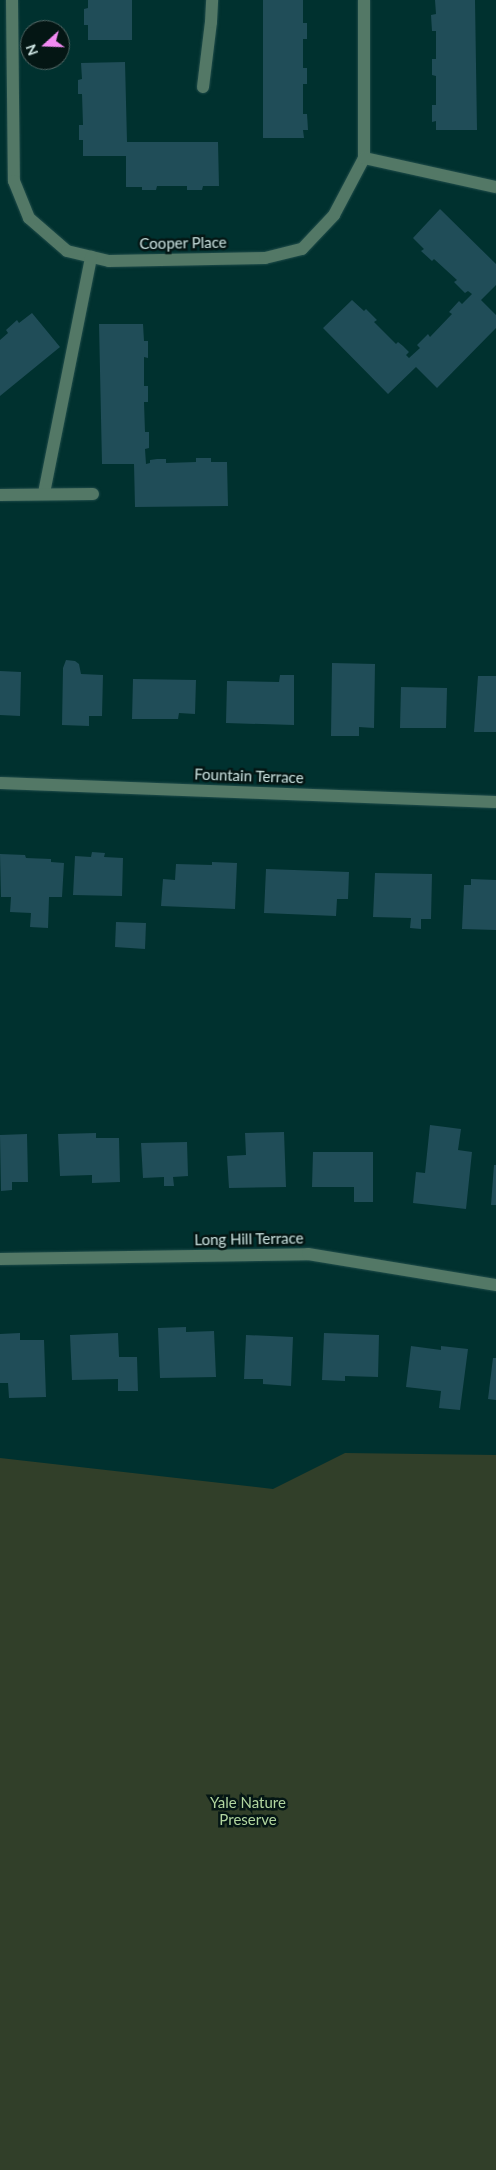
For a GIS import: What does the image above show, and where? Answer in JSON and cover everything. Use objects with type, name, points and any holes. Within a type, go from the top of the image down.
[{"type":"street","name":"Cooper Place","points":[[12,0],[14,181],[29,218],[67,251],[109,261],[265,258],[302,248],[334,215],[364,158],[364,0]]},
{"type":"street","points":[[203,87],[212,0]]},
{"type":"street","points":[[364,158],[496,187]]},
{"type":"street","points":[[44,494],[91,256]]},
{"type":"street","points":[[0,495],[93,494]]},
{"type":"street","name":"Fountain Terrace","points":[[0,783],[496,802]]},
{"type":"street","name":"Long Hill Terrace","points":[[0,1259],[308,1254],[496,1285]]},
{"type":"green space","name":"Yale Nature Preserve","points":[[345,1453],[496,1455],[496,2170],[0,2170],[0,1458],[273,1489]]},
{"type":"building","points":[[88,0],[132,0],[132,40],[88,40],[88,25],[84,25],[84,9],[88,8]]},
{"type":"building","points":[[263,0],[303,0],[303,23],[307,23],[307,39],[303,39],[303,68],[307,68],[307,84],[303,84],[303,114],[307,114],[308,130],[303,130],[304,138],[263,138]]},
{"type":"building","points":[[435,0],[475,0],[477,130],[436,130],[436,121],[432,122],[432,105],[436,105],[436,76],[432,75],[432,59],[436,59],[436,31],[432,31],[431,15],[436,14]]},
{"type":"building","points":[[125,62],[127,142],[218,142],[219,186],[203,186],[202,190],[187,190],[187,186],[157,186],[156,190],[142,190],[142,187],[126,187],[126,156],[83,156],[83,140],[79,140],[79,125],[83,125],[82,94],[78,94],[78,80],[82,79],[81,63]]},
{"type":"building","points":[[440,209],[496,264],[496,285],[481,300],[496,315],[496,328],[437,388],[416,367],[388,394],[323,328],[352,300],[364,311],[366,309],[377,320],[374,322],[396,344],[398,342],[409,352],[406,355],[409,358],[420,348],[417,345],[428,334],[430,337],[452,314],[449,312],[459,301],[462,304],[472,294],[468,291],[465,293],[454,282],[457,280],[434,259],[432,261],[421,251],[424,249],[413,238]]},
{"type":"building","points":[[32,313],[60,347],[0,396],[0,340],[8,333],[6,330],[17,320],[19,323]]},
{"type":"building","points":[[99,324],[143,324],[144,341],[148,341],[148,358],[144,357],[144,386],[148,386],[148,402],[144,402],[145,432],[149,432],[149,448],[145,449],[146,464],[150,463],[150,460],[157,459],[166,459],[166,463],[196,462],[196,458],[211,458],[211,462],[227,462],[228,506],[135,507],[134,464],[102,464]]},
{"type":"building","points":[[66,660],[75,661],[79,664],[81,674],[103,675],[102,716],[89,716],[89,726],[62,725],[63,668]]},
{"type":"building","points":[[332,663],[375,664],[374,728],[359,727],[359,736],[331,736]]},
{"type":"building","points":[[0,671],[21,672],[20,716],[0,715]]},
{"type":"building","points":[[280,675],[294,675],[294,725],[226,723],[227,681],[279,682]]},
{"type":"building","points":[[478,676],[496,676],[496,732],[474,732]]},
{"type":"building","points":[[133,679],[196,680],[195,714],[179,713],[178,719],[132,719]]},
{"type":"building","points":[[401,687],[447,688],[446,728],[400,728]]},
{"type":"building","points":[[92,852],[105,853],[104,857],[123,858],[122,896],[73,895],[75,856],[91,857]]},
{"type":"building","points":[[0,854],[25,855],[26,858],[51,859],[51,862],[64,863],[62,897],[49,897],[48,928],[30,927],[31,913],[10,912],[11,897],[1,897]]},
{"type":"building","points":[[212,862],[237,863],[235,909],[161,906],[163,879],[175,880],[176,864],[212,865]]},
{"type":"building","points":[[266,869],[349,872],[348,899],[337,899],[336,916],[264,913]]},
{"type":"building","points":[[375,873],[432,874],[431,919],[421,919],[421,929],[410,928],[411,918],[373,917]]},
{"type":"building","points":[[471,879],[496,880],[496,930],[462,929],[464,885],[471,885]]},
{"type":"building","points":[[116,922],[146,923],[145,949],[115,947]]},
{"type":"building","points":[[430,1125],[461,1129],[458,1150],[472,1152],[466,1209],[413,1203],[416,1172],[425,1173]]},
{"type":"building","points":[[284,1132],[286,1187],[229,1188],[227,1156],[246,1155],[245,1133]]},
{"type":"building","points":[[96,1133],[96,1138],[119,1138],[120,1182],[92,1183],[92,1175],[60,1176],[58,1134]]},
{"type":"building","points":[[27,1134],[28,1182],[12,1182],[12,1190],[1,1191],[0,1135]]},
{"type":"building","points":[[187,1142],[188,1176],[173,1177],[174,1186],[164,1186],[164,1177],[143,1178],[141,1143]]},
{"type":"building","points":[[313,1152],[373,1152],[373,1202],[354,1202],[354,1187],[312,1187]]},
{"type":"building","points":[[494,1165],[496,1165],[496,1205],[491,1205]]},
{"type":"building","points":[[186,1327],[186,1332],[214,1331],[216,1377],[160,1378],[158,1328]]},
{"type":"building","points":[[20,1333],[20,1340],[44,1340],[46,1397],[9,1398],[8,1383],[0,1383],[0,1334]]},
{"type":"building","points":[[118,1333],[119,1357],[137,1357],[138,1391],[118,1391],[118,1379],[72,1380],[70,1335]]},
{"type":"building","points":[[324,1333],[379,1335],[378,1377],[345,1376],[345,1381],[322,1380]]},
{"type":"building","points":[[246,1335],[293,1337],[291,1386],[263,1384],[263,1379],[244,1379]]},
{"type":"building","points":[[411,1346],[441,1350],[441,1346],[468,1349],[460,1410],[439,1408],[441,1391],[406,1387]]},
{"type":"building","points":[[493,1358],[496,1358],[496,1400],[488,1399]]}]
